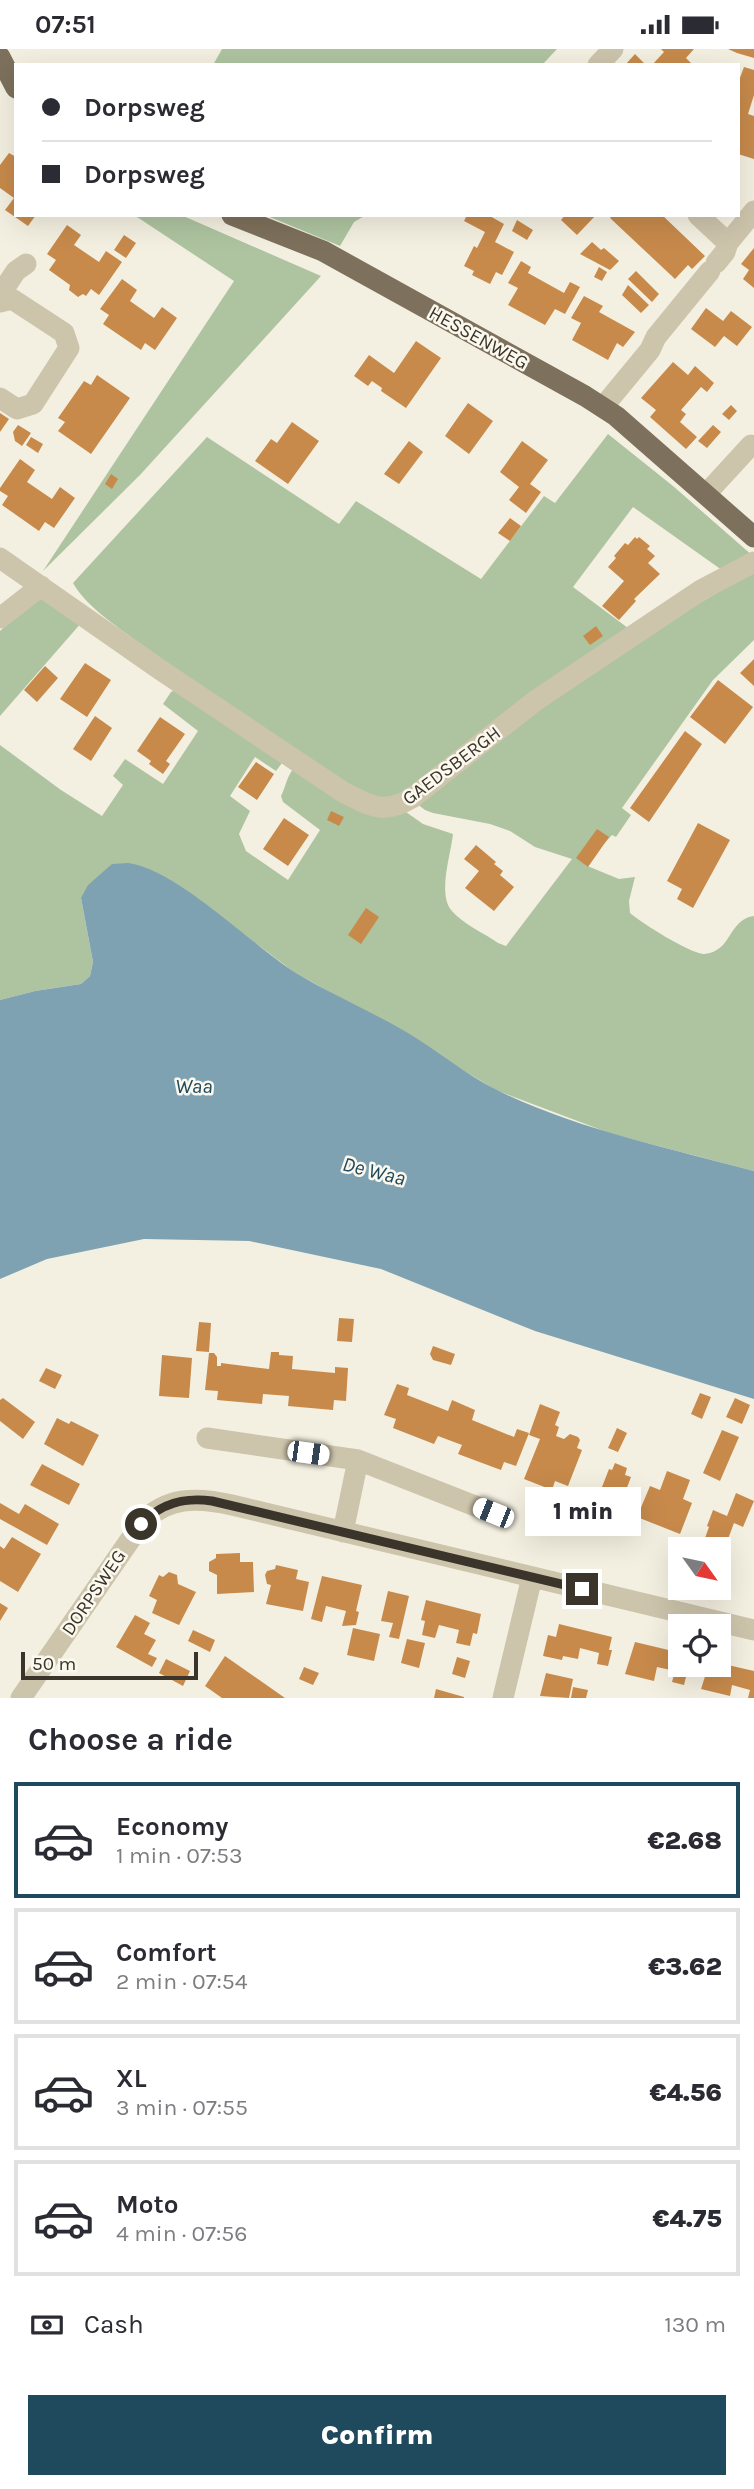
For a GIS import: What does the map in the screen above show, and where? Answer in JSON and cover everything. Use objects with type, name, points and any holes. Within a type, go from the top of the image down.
[{"type":"main road","points":[[0,57],[14,83]]},
{"type":"main road","name":"HESSENWEG","points":[[237,217],[323,251],[603,407],[754,537]]},
{"type":"street","points":[[600,63],[613,49]]},
{"type":"street","points":[[603,407],[650,350],[656,337],[725,252],[728,243],[754,211]]},
{"type":"street","points":[[700,217],[728,243]]},
{"type":"street","points":[[0,295],[16,271],[26,264]]},
{"type":"street","points":[[0,302],[12,299],[64,333],[69,348],[33,404],[17,409],[0,398]]},
{"type":"street","points":[[706,494],[751,445]]},
{"type":"street","name":"GAEDSBERGH","points":[[0,558],[343,792],[370,806],[380,808],[399,805],[412,798],[535,701],[691,597],[754,562]]},
{"type":"street","points":[[0,618],[41,586]]},
{"type":"street","points":[[207,1438],[358,1460],[493,1513]]},
{"type":"street","points":[[343,1532],[358,1460]]},
{"type":"street","name":"DORPSWEG","points":[[21,1698],[131,1535],[145,1519],[160,1508],[182,1500],[212,1501],[754,1630]]},
{"type":"street","points":[[503,1698],[532,1577]]},
{"type":"green space","points":[[222,49],[557,49],[544,63],[214,63]]},
{"type":"green space","points":[[137,217],[186,217],[321,276],[140,475],[43,571],[234,281]]},
{"type":"green space","points":[[270,217],[363,217],[354,222],[340,246]]},
{"type":"green space","points":[[608,434],[753,556],[726,573],[633,507],[573,587],[632,631],[394,800],[372,799],[229,706],[106,618],[87,601],[73,583],[207,437],[339,524],[356,501],[481,579],[544,496],[555,503]]},
{"type":"green space","points":[[754,571],[754,640],[713,680],[622,808],[631,815],[616,837],[612,835],[585,865],[619,879],[635,877],[629,901],[630,913],[666,937],[696,952],[706,954],[717,950],[739,923],[754,916],[754,1171],[612,1134],[498,1091],[431,1049],[294,972],[197,899],[81,898],[93,962],[90,976],[81,984],[0,1000],[0,745],[102,816],[123,785],[113,776],[125,759],[163,784],[198,731],[163,704],[175,690],[285,759],[276,771],[255,757],[230,796],[250,811],[239,834],[246,851],[288,880],[320,830],[283,802],[281,796],[293,769],[406,812],[423,824],[453,834],[445,885],[448,904],[462,920],[506,946],[572,859],[535,847],[510,831],[490,824],[433,813],[416,803],[610,656]]},
{"type":"green space","points":[[46,598],[82,622],[0,716],[0,631],[32,601]]},
{"type":"water","name":"Waa","points":[[128,863],[147,868],[168,879],[214,910],[296,973],[408,1033],[497,1090],[591,1127],[754,1171],[754,1399],[535,1331],[381,1269],[249,1241],[144,1239],[47,1259],[0,1279],[0,1000],[81,984],[90,976],[93,962],[81,898],[88,885],[112,864]]},
{"type":"building","points":[[661,49],[694,49],[686,58],[691,63],[654,63],[664,52]]},
{"type":"building","points":[[728,49],[754,49],[754,58],[737,53]]},
{"type":"building","points":[[635,54],[644,63],[627,63]]},
{"type":"building","points":[[744,67],[754,70],[754,95],[748,114],[754,116],[754,159],[740,155],[740,78]]},
{"type":"building","points":[[9,153],[14,156],[14,198],[0,188],[0,165]]},
{"type":"building","points":[[14,198],[14,216],[5,210]]},
{"type":"building","points":[[15,217],[35,217],[28,226]]},
{"type":"building","points":[[466,217],[492,217],[504,224],[495,242],[514,252],[502,275],[496,272],[490,284],[472,275],[474,271],[464,266],[485,232],[464,221]]},
{"type":"building","points":[[563,217],[594,217],[577,235],[561,220]]},
{"type":"building","points":[[664,217],[705,256],[692,269],[688,265],[675,279],[610,218]]},
{"type":"building","points":[[517,220],[533,230],[527,240],[512,231]]},
{"type":"building","points":[[67,225],[81,235],[74,245],[99,262],[106,251],[122,262],[99,295],[91,289],[86,296],[83,294],[78,297],[69,290],[70,285],[49,270],[56,260],[47,254]]},
{"type":"building","points":[[124,235],[136,243],[126,258],[114,250]]},
{"type":"building","points":[[592,242],[619,261],[610,270],[580,254]]},
{"type":"building","points":[[754,248],[754,288],[743,279],[749,270],[741,264]]},
{"type":"building","points":[[521,261],[531,267],[528,273],[564,293],[570,282],[580,287],[565,314],[555,309],[545,325],[508,305],[518,288],[508,283]]},
{"type":"building","points":[[599,267],[607,272],[602,281],[594,277]]},
{"type":"building","points":[[636,271],[659,294],[652,302],[628,279]]},
{"type":"building","points":[[122,279],[137,290],[130,301],[154,318],[162,307],[177,318],[155,350],[145,343],[141,350],[103,324],[109,315],[100,309]]},
{"type":"building","points":[[628,285],[649,305],[641,313],[622,295]]},
{"type":"building","points":[[584,296],[603,306],[599,312],[635,332],[623,347],[617,343],[608,360],[572,340],[581,323],[571,318]]},
{"type":"building","points":[[706,308],[723,321],[731,311],[752,327],[737,346],[724,336],[715,347],[691,329]]},
{"type":"building","points":[[416,341],[441,358],[406,408],[381,391],[382,388],[372,381],[368,386],[354,376],[369,355],[394,373]]},
{"type":"building","points":[[673,362],[688,375],[695,366],[714,383],[707,392],[701,387],[681,410],[686,414],[680,422],[697,437],[686,449],[650,417],[656,410],[641,398]]},
{"type":"building","points":[[97,375],[130,398],[91,454],[58,431],[65,422],[58,418],[84,381],[91,385]]},
{"type":"building","points":[[468,403],[493,421],[469,454],[445,436]]},
{"type":"building","points":[[731,405],[737,411],[729,420],[722,414]]},
{"type":"building","points":[[0,413],[9,419],[0,432]]},
{"type":"building","points":[[292,422],[319,441],[288,484],[255,461],[271,439],[277,443]]},
{"type":"building","points":[[18,425],[31,433],[22,446],[15,441],[13,432]]},
{"type":"building","points":[[713,425],[721,432],[707,448],[698,441]]},
{"type":"building","points":[[31,437],[43,444],[38,453],[26,445]]},
{"type":"building","points":[[409,441],[423,452],[399,484],[384,474]]},
{"type":"building","points":[[522,441],[548,460],[530,484],[541,492],[526,513],[509,500],[519,487],[500,472]]},
{"type":"building","points":[[20,459],[35,470],[27,482],[52,499],[60,487],[75,498],[54,528],[45,522],[39,531],[2,505],[8,496],[0,491],[0,488]]},
{"type":"building","points":[[111,474],[118,479],[112,489],[105,484]]},
{"type":"building","points":[[510,518],[521,526],[510,541],[498,533]]},
{"type":"building","points":[[635,537],[650,546],[647,549],[655,556],[648,563],[660,574],[634,599],[636,601],[619,620],[602,606],[624,581],[608,567],[625,543],[628,545]]},
{"type":"building","points":[[596,626],[603,636],[590,645],[583,636]]},
{"type":"building","points":[[754,659],[754,686],[740,673]]},
{"type":"building","points":[[85,663],[111,680],[87,717],[60,699]]},
{"type":"building","points":[[45,666],[58,678],[37,702],[24,690]]},
{"type":"building","points":[[718,680],[753,707],[725,744],[690,717]]},
{"type":"building","points":[[95,716],[112,728],[91,761],[73,749]]},
{"type":"building","points":[[160,717],[185,734],[166,761],[170,764],[163,774],[137,751]]},
{"type":"building","points":[[685,731],[702,744],[649,822],[630,808]]},
{"type":"building","points":[[256,762],[274,774],[257,800],[238,787]]},
{"type":"building","points":[[331,811],[344,817],[339,826],[327,820]]},
{"type":"building","points":[[284,818],[309,835],[288,866],[263,849]]},
{"type":"building","points":[[698,823],[730,840],[693,908],[677,899],[682,889],[667,881]]},
{"type":"building","points":[[597,829],[609,837],[588,867],[576,858]]},
{"type":"building","points":[[476,845],[496,862],[494,864],[503,871],[500,875],[514,887],[494,911],[465,888],[479,871],[464,859]]},
{"type":"building","points":[[366,908],[379,917],[361,944],[348,935]]},
{"type":"building","points":[[339,1318],[354,1319],[352,1342],[337,1341]]},
{"type":"building","points":[[199,1322],[211,1323],[209,1352],[196,1351]]},
{"type":"building","points":[[433,1346],[455,1354],[451,1365],[433,1360],[430,1354]]},
{"type":"building","points":[[271,1352],[293,1356],[292,1369],[335,1373],[335,1367],[348,1368],[346,1401],[334,1400],[333,1410],[288,1406],[289,1396],[263,1394],[262,1404],[217,1400],[218,1391],[205,1390],[209,1353],[214,1353],[217,1357],[217,1366],[221,1366],[221,1363],[269,1369]]},
{"type":"building","points":[[162,1355],[192,1358],[189,1398],[159,1396]]},
{"type":"building","points":[[46,1368],[62,1375],[55,1389],[39,1381]]},
{"type":"building","points":[[397,1384],[409,1388],[407,1395],[448,1411],[452,1400],[475,1410],[472,1420],[514,1437],[517,1429],[529,1433],[516,1466],[504,1462],[501,1470],[458,1454],[462,1445],[438,1436],[434,1444],[393,1428],[396,1419],[384,1415]]},
{"type":"building","points":[[700,1393],[711,1397],[702,1419],[691,1414]]},
{"type":"building","points":[[3,1398],[35,1422],[23,1439],[0,1421],[0,1400]]},
{"type":"building","points":[[735,1398],[750,1405],[742,1424],[726,1417]]},
{"type":"building","points":[[540,1404],[560,1412],[555,1425],[559,1427],[556,1436],[564,1439],[570,1434],[578,1437],[580,1440],[577,1448],[582,1450],[568,1486],[555,1481],[552,1490],[524,1479],[540,1439],[529,1435]]},
{"type":"building","points":[[57,1418],[69,1424],[71,1421],[99,1435],[83,1466],[44,1444]]},
{"type":"building","points":[[617,1428],[627,1433],[618,1452],[608,1448]]},
{"type":"building","points":[[722,1430],[739,1437],[720,1481],[703,1473]]},
{"type":"building","points":[[615,1463],[627,1468],[625,1475],[631,1477],[615,1519],[593,1510],[609,1469],[612,1470]]},
{"type":"building","points":[[42,1464],[80,1484],[69,1505],[30,1485]]},
{"type":"building","points":[[667,1471],[690,1480],[683,1499],[692,1503],[680,1534],[637,1517],[650,1486],[660,1490]]},
{"type":"building","points":[[736,1493],[754,1501],[743,1527],[734,1523],[729,1537],[705,1537],[713,1510],[727,1516]]},
{"type":"building","points":[[0,1503],[19,1514],[25,1504],[59,1524],[47,1545],[0,1519]]},
{"type":"building","points":[[12,1537],[41,1554],[18,1592],[0,1581],[0,1546],[4,1549]]},
{"type":"building","points":[[240,1553],[240,1562],[253,1562],[254,1592],[217,1594],[217,1575],[209,1571],[209,1562],[216,1558],[216,1554]]},
{"type":"building","points":[[276,1565],[298,1570],[296,1579],[309,1582],[303,1611],[266,1604],[271,1585],[267,1584],[265,1575],[267,1571],[275,1569]]},
{"type":"building","points":[[169,1572],[177,1575],[178,1584],[196,1592],[179,1625],[152,1613],[157,1600],[149,1596],[159,1575],[163,1577]]},
{"type":"building","points":[[322,1576],[362,1585],[356,1625],[342,1626],[346,1611],[326,1606],[322,1622],[311,1619]]},
{"type":"building","points":[[388,1591],[409,1596],[399,1639],[389,1637],[393,1623],[381,1621]]},
{"type":"building","points":[[426,1600],[481,1614],[477,1634],[473,1633],[470,1646],[456,1643],[459,1630],[439,1625],[435,1638],[422,1635],[425,1621],[421,1620]]},
{"type":"building","points":[[0,1603],[8,1608],[0,1621]]},
{"type":"building","points":[[135,1615],[150,1623],[144,1634],[156,1640],[148,1654],[157,1658],[152,1667],[116,1647]]},
{"type":"building","points":[[559,1624],[612,1637],[608,1666],[597,1664],[599,1653],[580,1648],[578,1659],[563,1656],[562,1660],[543,1656],[548,1635],[556,1637]]},
{"type":"building","points":[[353,1628],[380,1634],[374,1661],[347,1655]]},
{"type":"building","points":[[193,1630],[215,1640],[210,1652],[188,1641]]},
{"type":"building","points":[[407,1639],[425,1643],[419,1668],[401,1663]]},
{"type":"building","points":[[635,1642],[668,1650],[668,1669],[657,1667],[654,1681],[625,1674]]},
{"type":"building","points":[[225,1656],[285,1698],[222,1698],[205,1686]]},
{"type":"building","points":[[457,1657],[470,1661],[465,1678],[452,1674]]},
{"type":"building","points":[[166,1659],[190,1671],[183,1686],[159,1673]]},
{"type":"building","points":[[731,1666],[754,1671],[754,1698],[748,1698],[750,1690],[732,1685],[730,1696],[701,1689],[705,1677],[731,1677]]},
{"type":"building","points":[[304,1667],[319,1673],[313,1685],[299,1679]]},
{"type":"building","points":[[546,1673],[573,1679],[569,1698],[540,1696]]},
{"type":"building","points":[[673,1677],[686,1677],[684,1685],[672,1682]]},
{"type":"building","points":[[573,1687],[588,1690],[586,1698],[571,1698]]},
{"type":"building","points":[[436,1689],[464,1697],[464,1698],[434,1698]]},
{"type":"route","points":[[141,1524],[160,1508],[176,1501],[212,1501],[582,1589]]},
{"type":"water label","name":"De Waa","points":[[374,1171]]}]
